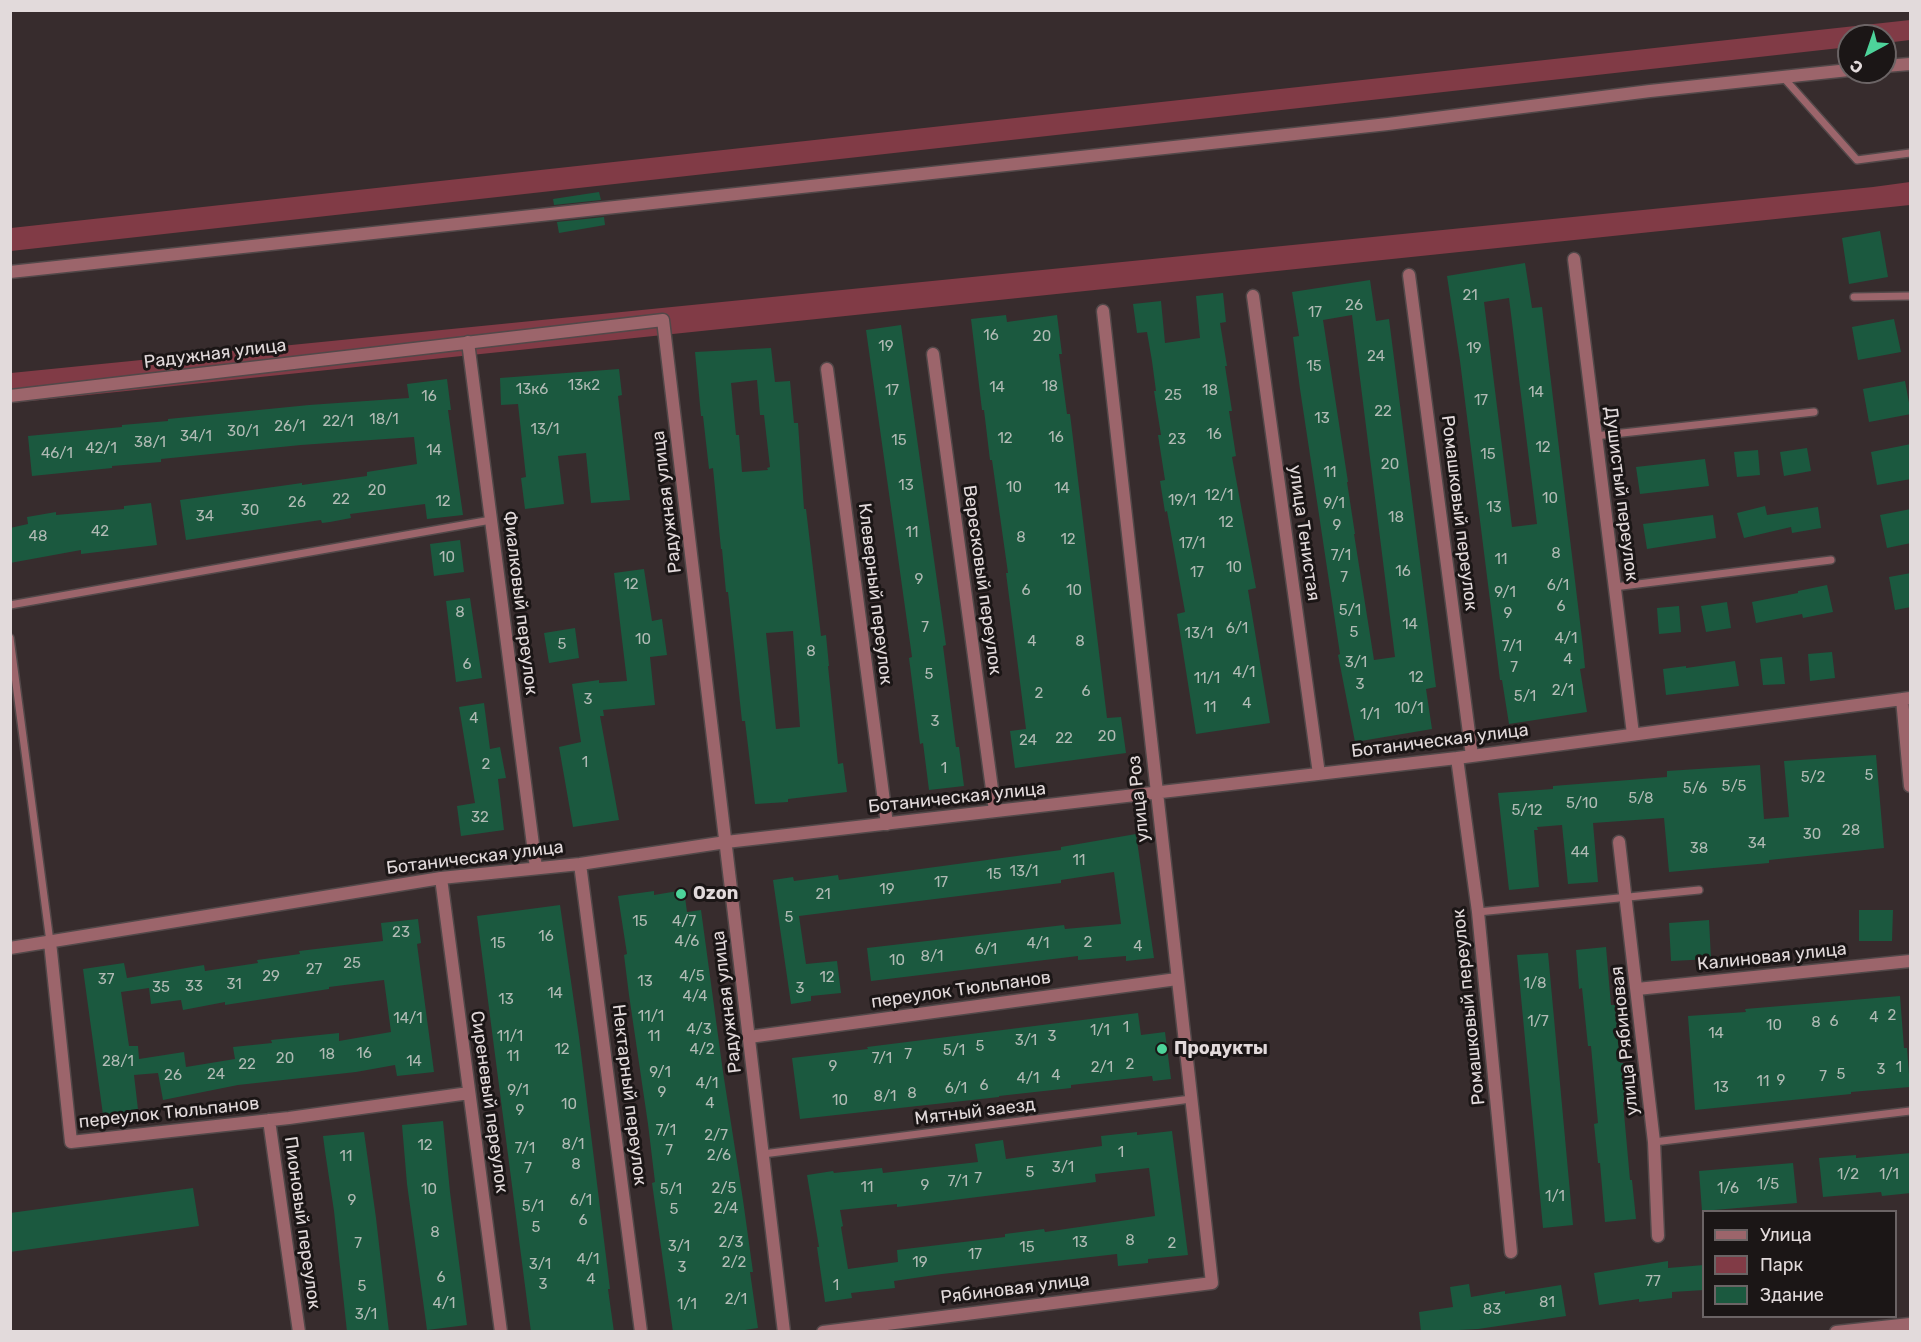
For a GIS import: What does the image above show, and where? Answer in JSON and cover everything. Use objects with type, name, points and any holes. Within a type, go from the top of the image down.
[{"type":"street","points":[[10,272],[1376,125],[1650,91],[1837,71]]},
{"type":"street","name":"Душистый переулок","points":[[1574,259],[1633,734]]},
{"type":"street","name":"Ромашковый переулок","points":[[1409,275],[1473,756]]},
{"type":"street","name":"улица Тенистая","points":[[1254,296],[1319,774]]},
{"type":"street","name":"улица Роз","points":[[1103,311],[1212,1283]]},
{"type":"street","name":"Радужная улица","points":[[10,396],[663,320],[784,1332]]},
{"type":"street","name":"Фиалковый переулок","points":[[468,342],[536,868]]},
{"type":"street","name":"Вересковый переулок","points":[[933,354],[995,811]]},
{"type":"street","name":"Клеверный переулок","points":[[827,369],[887,824]]},
{"type":"street","points":[[1906,699],[1911,786]]},
{"type":"street","name":"Ботаническая улица","points":[[10,948],[441,878],[580,864],[726,842],[1457,758],[1906,699]]},
{"type":"street","name":"Ромашковый переулок","points":[[1457,758],[1478,912],[1511,1252]]},
{"type":"street","name":"улица Рябиновая","points":[[1619,842],[1654,1142],[1658,1236]]},
{"type":"street","name":"Нектарный переулок","points":[[580,864],[641,1332]]},
{"type":"street","name":"Сиреневый переулок","points":[[441,878],[501,1332]]},
{"type":"street","name":"переулок Тюльпанов","points":[[50,942],[71,1142],[269,1120],[469,1093]]},
{"type":"street","name":"Калиновая улица","points":[[1637,989],[1911,961]]},
{"type":"street","name":"переулок Тюльпанов","points":[[749,1038],[1178,979]]},
{"type":"street","name":"Пионовый переулок","points":[[269,1120],[299,1332]]},
{"type":"street","name":"Рябиновая улица","points":[[824,1332],[1212,1283]]},
{"type":"street","points":[[1836,1332],[1887,1329],[1911,1324]]},
{"type":"lane","points":[[1783,77],[1857,160],[1911,153]]},
{"type":"lane","points":[[1854,297],[1911,296]]},
{"type":"lane","points":[[1595,435],[1814,412]]},
{"type":"lane","points":[[10,604],[491,520]]},
{"type":"lane","points":[[1614,587],[1831,560]]},
{"type":"lane","points":[[10,638],[50,942]]},
{"type":"lane","points":[[1478,912],[1699,890]]},
{"type":"lane","name":"Мятный заезд","points":[[763,1154],[1191,1099]]},
{"type":"lane","points":[[1654,1142],[1911,1111]]},
{"type":"green space","points":[[1910,20],[1910,40],[1897,42],[1897,24],[1873,24]]},
{"type":"green space","points":[[1837,28],[1837,48],[11,251],[11,228]]},
{"type":"green space","points":[[1910,182],[1910,205],[11,403],[11,373]]},
{"type":"building","points":[[599,192],[601,200],[554,205],[553,199]]},
{"type":"building","points":[[604,217],[605,225],[559,233],[557,222]]},
{"type":"building","points":[[1880,231],[1888,277],[1849,284],[1842,238]]},
{"type":"building","points":[[1525,263],[1532,308],[1542,307],[1583,647],[1585,668],[1580,669],[1587,712],[1509,724],[1502,680],[1500,680],[1460,361],[1447,276]],"holes":[[[1509,298],[1537,524],[1512,527],[1484,302]]]},
{"type":"building","points":[[1370,280],[1376,321],[1389,319],[1436,687],[1426,689],[1432,729],[1355,742],[1338,655],[1340,654],[1300,389],[1293,337],[1299,336],[1292,292]],"holes":[[[1352,315],[1395,657],[1374,660],[1323,320]]]},
{"type":"building","points":[[1223,293],[1226,322],[1220,323],[1232,411],[1229,411],[1236,456],[1232,457],[1256,588],[1248,590],[1270,723],[1196,734],[1177,614],[1185,612],[1160,481],[1165,480],[1158,435],[1161,435],[1152,361],[1147,332],[1137,333],[1133,304],[1161,301],[1165,343],[1200,338],[1196,296]]},
{"type":"building","points":[[1006,315],[1007,322],[1057,315],[1062,354],[1059,354],[1067,414],[1070,414],[1107,718],[1121,717],[1126,753],[1015,768],[1010,731],[1026,729],[1006,573],[1008,573],[992,460],[990,460],[984,410],[982,410],[971,319]]},
{"type":"building","points":[[1894,319],[1901,352],[1858,360],[1852,327]]},
{"type":"building","points":[[901,325],[946,645],[943,646],[956,747],[959,747],[964,786],[929,790],[923,743],[920,744],[909,658],[912,657],[866,330]]},
{"type":"building","points":[[771,348],[775,382],[790,381],[794,423],[798,423],[804,509],[806,509],[821,636],[826,635],[838,764],[843,763],[847,792],[788,799],[788,802],[755,804],[745,721],[742,721],[713,468],[709,469],[695,352]],"holes":[[[757,380],[760,415],[764,415],[770,467],[767,468],[768,470],[742,472],[731,383]],[[793,631],[800,727],[776,729],[766,633]]]},
{"type":"building","points":[[619,369],[622,395],[618,396],[630,500],[591,503],[586,453],[558,456],[564,504],[525,509],[521,478],[526,477],[518,404],[501,405],[500,378]]},
{"type":"building","points":[[447,379],[451,410],[448,410],[463,515],[427,519],[425,504],[350,514],[351,518],[330,522],[322,523],[321,520],[186,540],[180,500],[367,476],[367,472],[417,464],[414,437],[301,445],[161,459],[161,462],[32,476],[28,436],[122,427],[122,425],[168,421],[168,419],[409,398],[407,384]]},
{"type":"building","points":[[1905,381],[1911,414],[1869,422],[1863,389]]},
{"type":"building","points":[[1911,444],[1911,479],[1877,485],[1871,452]]},
{"type":"building","points":[[1807,448],[1811,471],[1784,476],[1780,452]]},
{"type":"building","points":[[1758,450],[1760,475],[1737,477],[1734,452]]},
{"type":"building","points":[[1705,459],[1709,486],[1640,494],[1636,467]]},
{"type":"building","points":[[151,503],[157,545],[81,554],[81,550],[10,563],[10,528],[28,524],[27,517],[56,512],[56,515],[124,509],[124,506]]},
{"type":"building","points":[[1765,506],[1767,515],[1818,507],[1821,528],[1792,533],[1791,527],[1744,538],[1737,513]]},
{"type":"building","points":[[1911,509],[1911,543],[1887,548],[1880,515]]},
{"type":"building","points":[[1713,515],[1716,538],[1647,549],[1643,524]]},
{"type":"building","points":[[460,540],[464,572],[434,576],[430,544]]},
{"type":"building","points":[[644,569],[652,621],[662,619],[667,655],[650,657],[655,705],[603,710],[604,716],[600,716],[619,820],[573,827],[559,747],[581,742],[572,684],[599,680],[599,683],[627,681],[614,573]]},
{"type":"building","points":[[1911,573],[1911,607],[1895,610],[1889,577]]},
{"type":"building","points":[[1827,585],[1833,612],[1803,618],[1802,614],[1756,623],[1752,602]]},
{"type":"building","points":[[470,598],[482,678],[456,682],[446,601]]},
{"type":"building","points":[[1727,602],[1731,628],[1706,632],[1701,606]]},
{"type":"building","points":[[1679,606],[1681,632],[1659,634],[1657,608]]},
{"type":"building","points":[[575,628],[579,658],[549,663],[544,633]]},
{"type":"building","points":[[1832,652],[1835,678],[1810,681],[1808,654]]},
{"type":"building","points":[[1782,657],[1785,684],[1763,685],[1760,659]]},
{"type":"building","points":[[1735,661],[1739,686],[1666,695],[1663,669]]},
{"type":"building","points":[[484,703],[490,749],[500,747],[506,778],[498,779],[504,830],[461,836],[457,806],[475,803],[459,707]]},
{"type":"building","points":[[1876,755],[1884,848],[1769,860],[1769,863],[1669,872],[1664,818],[1593,823],[1598,882],[1568,884],[1562,825],[1537,827],[1538,830],[1534,830],[1539,887],[1509,890],[1498,793],[1667,777],[1667,771],[1760,765],[1764,819],[1789,817],[1784,761]]},
{"type":"building","points":[[1136,834],[1154,958],[1126,961],[1126,956],[1078,960],[1078,956],[871,981],[867,948],[1064,925],[1065,929],[1121,924],[1114,872],[1061,880],[1061,883],[799,916],[806,964],[837,961],[841,993],[811,996],[811,1001],[791,1004],[773,880],[793,877],[794,881],[838,875],[839,880],[1061,850],[1061,847]]},
{"type":"building","points":[[684,890],[687,912],[701,910],[753,1272],[750,1272],[758,1328],[732,1332],[673,1332],[652,1183],[655,1182],[648,1124],[624,955],[627,954],[618,896],[654,891],[654,895]]},
{"type":"building","points":[[560,905],[579,1037],[614,1332],[531,1332],[477,916]]},
{"type":"building","points":[[1859,910],[1893,910],[1892,941],[1859,941]]},
{"type":"building","points":[[418,919],[421,943],[417,944],[434,1072],[397,1076],[395,1065],[356,1072],[238,1085],[163,1100],[158,1073],[134,1075],[139,1118],[104,1122],[83,969],[124,963],[127,978],[204,965],[205,971],[258,963],[257,960],[300,954],[299,951],[383,941],[381,923]],"holes":[[[384,980],[391,1032],[339,1041],[339,1033],[271,1040],[272,1043],[233,1047],[235,1059],[186,1067],[184,1052],[139,1059],[138,1046],[129,1046],[121,992],[149,988],[151,1004],[181,1000],[183,1010]]]},
{"type":"building","points":[[1709,920],[1711,959],[1671,961],[1669,923]]},
{"type":"building","points":[[1606,947],[1611,1005],[1615,1005],[1620,1063],[1623,1063],[1627,1102],[1623,1102],[1636,1219],[1605,1222],[1594,1124],[1598,1123],[1591,1046],[1588,1046],[1582,988],[1579,989],[1576,950]]},
{"type":"building","points":[[1548,953],[1573,1225],[1543,1228],[1517,955]]},
{"type":"building","points":[[1900,996],[1910,1087],[1695,1110],[1688,1016]]},
{"type":"building","points":[[1138,1013],[1141,1035],[1165,1032],[1171,1079],[1153,1081],[1152,1076],[1071,1085],[1071,1088],[999,1097],[800,1119],[792,1058]]},
{"type":"building","points":[[443,1121],[467,1325],[427,1330],[407,1184],[402,1125]]},
{"type":"building","points":[[1172,1131],[1188,1255],[1148,1259],[1148,1263],[1118,1266],[1117,1254],[942,1274],[894,1281],[895,1288],[851,1293],[852,1298],[825,1302],[807,1175],[882,1168],[883,1173],[978,1162],[975,1144],[1003,1140],[1006,1159],[1102,1146],[1101,1136],[1137,1132],[1137,1135]],"holes":[[[1149,1168],[1155,1216],[897,1250],[898,1262],[848,1269],[840,1210],[897,1204],[897,1207],[1096,1182],[1095,1174]]]},
{"type":"building","points":[[364,1132],[389,1332],[347,1332],[334,1211],[323,1136]]},
{"type":"building","points":[[1911,1153],[1911,1193],[1882,1196],[1881,1192],[1823,1197],[1819,1158],[1856,1155],[1856,1158]]},
{"type":"building","points":[[1793,1163],[1797,1203],[1702,1211],[1699,1171]]},
{"type":"building","points":[[193,1188],[199,1226],[10,1252],[10,1213]]},
{"type":"building","points":[[1668,1261],[1668,1268],[1702,1265],[1702,1290],[1672,1292],[1672,1298],[1639,1302],[1639,1299],[1599,1305],[1594,1273]]},
{"type":"building","points":[[1469,1284],[1471,1297],[1561,1285],[1566,1316],[1478,1329],[1421,1332],[1419,1312],[1453,1307],[1450,1287]]},
{"type":"place","name":"Ozon","points":[[681,894]]},
{"type":"place","name":"Продукты","points":[[1162,1049]]}]
